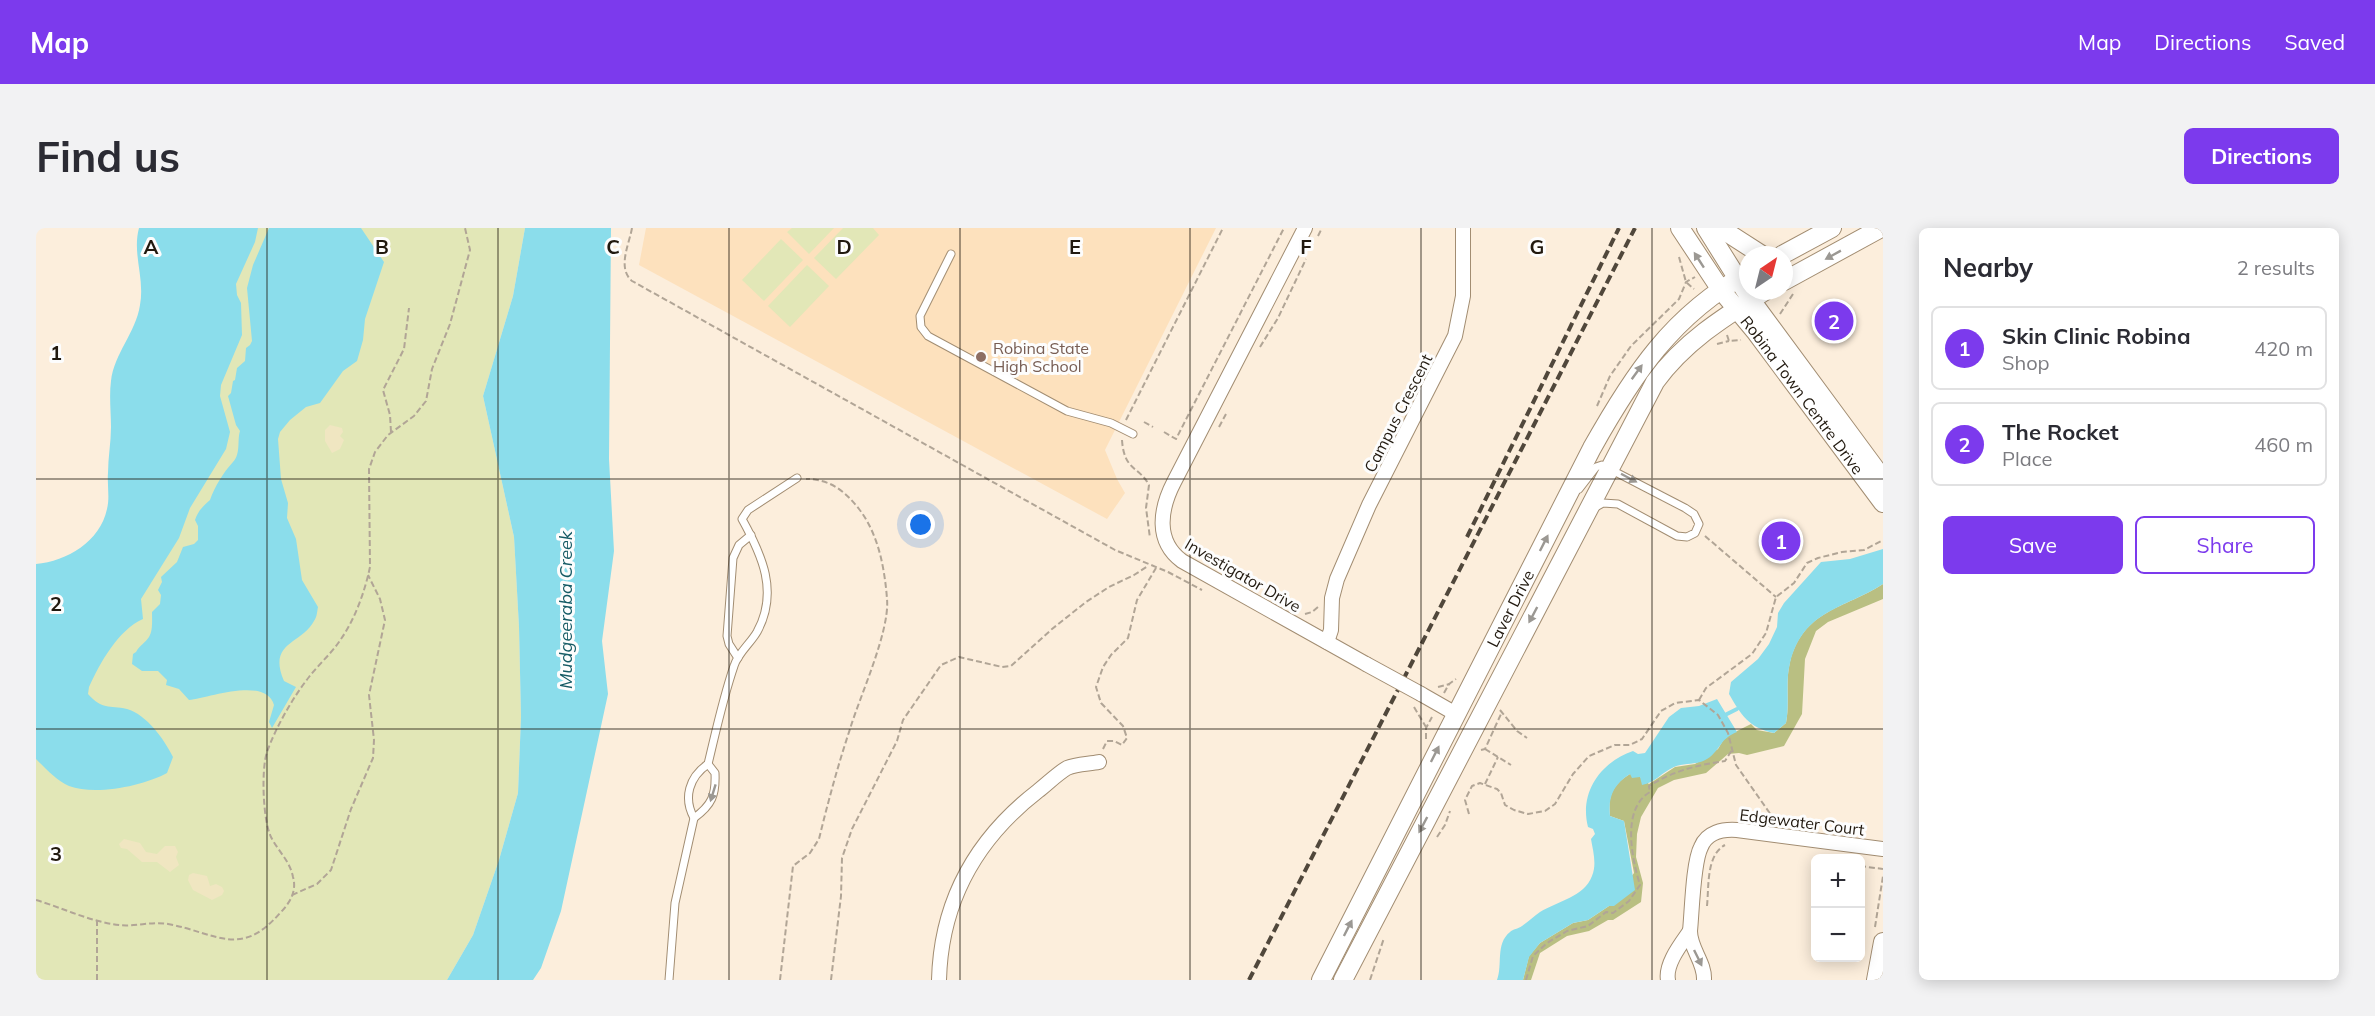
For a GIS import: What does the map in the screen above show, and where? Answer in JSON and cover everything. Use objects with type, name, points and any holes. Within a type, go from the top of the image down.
[{"type":"street","name":"Investigator Drive","points":[[1305,228],[1170,490],[1161,524],[1166,542],[1175,556],[1182,561],[1366,664],[1416,700],[1456,714]]},
{"type":"street","name":"Campus Crescent","points":[[1327,642],[1330,630],[1325,605],[1361,522],[1455,336],[1463,296],[1463,228]]},
{"type":"street","name":"Robina Town Centre Drive","points":[[1680,228],[1721,290],[1739,296]]},
{"type":"street","name":"Robina Town Centre Drive","points":[[1706,228],[1739,271]]},
{"type":"street","points":[[1720,228],[1748,246]]},
{"type":"street","points":[[1793,249],[1832,228]]},
{"type":"street","points":[[1793,276],[1881,228]]},
{"type":"street","name":"Laver Drive","points":[[1321,980],[1567,497],[1623,392],[1649,356],[1687,316],[1739,279]]},
{"type":"street","name":"Robina Town Centre Drive","points":[[1751,300],[1883,479]]},
{"type":"street","name":"Robina Town Centre Drive","points":[[1751,300],[1883,503]]},
{"type":"street","name":"Laver Drive","points":[[1342,980],[1648,395],[1665,368],[1686,346],[1751,300]]},
{"type":"street","points":[[1307,630],[1325,605]]},
{"type":"street","points":[[939,980],[939,962],[950,906],[972,859],[1015,809],[1068,768],[1099,762]]},
{"type":"street","name":"Edgewater Court","points":[[1704,980],[1704,972],[1691,944],[1690,931],[1698,856],[1705,840],[1710,835],[1727,829],[1883,849]]},
{"type":"street","name":"Edgewater Court","points":[[1668,980],[1672,960],[1690,931]]},
{"type":"street","points":[[1876,980],[1883,942]]},
{"type":"lane","points":[[951,254],[922,309],[920,322],[924,332],[933,340],[1067,411],[1111,423],[1133,434]]},
{"type":"lane","points":[[1567,497],[1585,482],[1596,467],[1602,465],[1685,508],[1694,514],[1699,524],[1695,533],[1687,537],[1677,536],[1618,504],[1603,503],[1585,513]]},
{"type":"lane","points":[[694,818],[688,807],[689,789],[699,770],[708,764],[734,663],[758,631],[766,606],[768,580],[751,535],[742,519],[748,510],[797,478]]},
{"type":"lane","points":[[738,658],[727,636],[733,558],[739,544],[751,535]]},
{"type":"lane","points":[[669,980],[675,903],[694,818],[706,809],[716,790],[715,773],[708,764]]},
{"type":"path","points":[[36,900],[121,926],[168,924],[218,938],[238,939],[256,936],[287,906],[295,885],[291,868],[268,831],[264,817],[265,759],[275,733],[304,683],[348,628],[368,575],[371,505],[369,469],[375,452],[391,432],[414,416],[426,400],[432,369],[450,324],[468,258],[470,243],[465,228]]},
{"type":"path","points":[[632,228],[624,267],[626,275],[632,281],[1115,550],[1168,572],[1209,593]]},
{"type":"path","points":[[1150,540],[1146,520],[1149,485],[1130,467],[1125,458],[1122,441],[1124,430],[1223,228]]},
{"type":"path","points":[[1164,432],[1176,439],[1284,228]]},
{"type":"path","points":[[1316,238],[1322,228]]},
{"type":"path","points":[[1260,348],[1278,318],[1308,255]]},
{"type":"path","points":[[391,432],[390,415],[383,390],[404,349],[409,308]]},
{"type":"path","points":[[1216,430],[1230,406]]},
{"type":"path","points":[[1144,422],[1153,427]]},
{"type":"path","points":[[780,980],[793,866],[810,852],[819,839],[849,730],[883,629],[888,600],[878,544],[862,513],[847,493],[835,485],[815,479],[797,478]]},
{"type":"path","points":[[1696,529],[1776,597]]},
{"type":"path","points":[[1699,700],[1706,688],[1752,654],[1766,633],[1776,597],[1794,583],[1807,563],[1834,554],[1864,550],[1883,540]]},
{"type":"path","points":[[1164,564],[1168,572]]},
{"type":"path","points":[[831,980],[841,896],[842,858],[852,829],[897,741],[903,720],[941,664],[959,657],[1002,667],[1011,666],[1086,602],[1150,565]]},
{"type":"path","points":[[1099,762],[1107,741],[1114,741],[1122,745],[1127,738],[1123,726],[1101,704],[1096,687],[1103,667],[1111,654],[1128,638],[1137,600],[1156,568]]},
{"type":"path","points":[[292,895],[317,884],[331,870],[351,809],[373,758],[374,740],[369,695],[385,620],[380,598],[368,575]]},
{"type":"path","points":[[1299,613],[1312,612],[1325,605]]},
{"type":"path","points":[[1416,700],[1417,709],[1426,728]]},
{"type":"path","points":[[1469,814],[1465,800],[1475,783],[1485,784],[1501,793],[1505,805],[1514,810],[1528,814],[1545,811],[1555,804],[1573,774],[1589,756],[1615,745],[1630,745],[1642,740],[1661,711],[1675,703],[1699,700],[1718,715],[1728,733],[1736,765],[1785,836]]},
{"type":"path","points":[[1502,711],[1517,731],[1527,738]]},
{"type":"path","points":[[1485,749],[1510,765]]},
{"type":"path","points":[[1526,980],[1533,956],[1547,943],[1567,931],[1588,926],[1606,912],[1613,913],[1629,901],[1640,885],[1633,863],[1633,818],[1643,796],[1650,792],[1649,786],[1668,774],[1698,765],[1725,761],[1732,750]]},
{"type":"path","points":[[1485,784],[1498,757]]},
{"type":"path","points":[[1707,906],[1714,854],[1728,844]]},
{"type":"path","points":[[1865,867],[1883,869]]},
{"type":"path","points":[[97,980],[98,920]]},
{"type":"shaded area","name":"Robina State High School","points":[[646,228],[1216,228],[1105,450],[1125,493],[1107,519],[639,265]]},
{"type":"green space","points":[[182,228],[525,228],[513,296],[483,396],[514,537],[521,717],[518,793],[499,860],[473,935],[447,980],[36,980],[36,607],[94,580]]},
{"type":"green space","points":[[792,228],[834,228],[809,254],[787,232]]},
{"type":"green space","points":[[843,228],[873,228],[879,235],[836,279],[814,258]]},
{"type":"green space","points":[[781,239],[803,260],[764,301],[742,280]]},
{"type":"green space","points":[[807,265],[829,286],[790,327],[768,306]]},
{"type":"green space","points":[[1883,584],[1883,599],[1828,622],[1816,631],[1805,659],[1802,714],[1784,746],[1747,755],[1728,754],[1706,773],[1674,780],[1658,788],[1641,817],[1637,834],[1636,857],[1643,883],[1641,902],[1613,920],[1608,920],[1589,931],[1567,936],[1540,953],[1531,980],[1523,980],[1529,956],[1540,943],[1573,923],[1588,920],[1609,906],[1634,873],[1624,821],[1610,816],[1612,792],[1619,782],[1630,774],[1640,777],[1649,784],[1675,767],[1695,764],[1718,749],[1725,737],[1751,724],[1757,730],[1774,733],[1786,723],[1790,662],[1796,645],[1805,631],[1827,613]]},
{"type":"sand","points":[[330,425],[342,428],[343,432],[340,436],[344,440],[340,449],[332,453],[325,441],[325,430]]},
{"type":"sand","points":[[124,839],[140,843],[146,852],[157,854],[165,846],[175,846],[179,865],[170,872],[157,862],[142,862],[127,849],[121,848],[119,844]]},
{"type":"sand","points":[[193,873],[207,876],[210,886],[216,884],[222,887],[224,891],[222,895],[212,900],[193,890],[188,880],[189,875]]},
{"type":"water","points":[[139,228],[258,228],[255,242],[236,284],[237,295],[241,303],[242,335],[221,385],[220,396],[230,432],[226,449],[190,508],[179,538],[141,599],[143,619],[118,639],[104,658],[89,687],[88,694],[97,703],[127,709],[141,716],[160,735],[173,757],[167,773],[157,778],[105,790],[80,789],[65,784],[36,759],[36,564],[59,559],[80,548],[97,531],[107,509],[111,381],[116,362],[138,315],[140,305],[141,285],[137,247]]},
{"type":"water","points":[[269,228],[361,228],[384,262],[365,319],[363,340],[357,361],[343,371],[320,403],[306,407],[290,420],[280,432],[278,439],[281,479],[288,503],[287,518],[296,539],[302,580],[318,607],[316,618],[309,629],[288,645],[280,658],[284,681],[296,687],[272,728],[269,722],[274,705],[269,696],[249,690],[189,700],[179,689],[166,685],[167,680],[158,671],[142,671],[132,664],[133,654],[150,634],[152,612],[160,604],[161,595],[158,590],[162,582],[161,577],[177,562],[183,547],[194,544],[198,540],[196,517],[210,500],[237,455],[240,431],[236,425],[228,396],[231,393],[237,368],[245,361],[246,348],[252,341],[247,288],[253,265]]},
{"type":"water","name":"Mudgeeraba Creek","points":[[525,228],[611,228],[609,459],[614,551],[602,641],[608,694],[561,911],[541,968],[533,980],[447,980],[473,935],[499,860],[518,793],[521,717],[514,537],[483,396],[513,296]]},
{"type":"water","points":[[1883,549],[1883,584],[1815,621],[1796,645],[1789,670],[1786,723],[1774,733],[1752,724],[1742,714],[1729,694],[1731,682],[1758,659],[1769,644],[1777,627],[1778,613],[1784,603],[1821,562],[1850,559]]},
{"type":"water","points":[[1717,699],[1737,732],[1724,740],[1710,757],[1701,762],[1674,767],[1642,785],[1640,777],[1632,778],[1630,774],[1619,783],[1613,792],[1610,816],[1624,821],[1635,890],[1614,906],[1609,906],[1588,920],[1573,923],[1540,943],[1529,957],[1523,980],[1497,980],[1502,942],[1505,937],[1540,912],[1577,894],[1592,876],[1594,853],[1591,839],[1595,834],[1593,829],[1588,827],[1587,802],[1590,790],[1602,771],[1611,763],[1633,751],[1638,754],[1645,753],[1669,717],[1681,708],[1699,706]]},
{"type":"waterway","points":[[1725,715],[1737,709]]},
{"type":"railway","points":[[1467,537],[1619,228]]},
{"type":"railway","points":[[1249,980],[1635,228]]},
{"type":"place","name":"The Rocket","points":[[1834,321]]},
{"type":"place","name":"Robina State High School","points":[[981,357]]},
{"type":"place","name":"Skin Clinic Robina","points":[[1781,541]]}]
